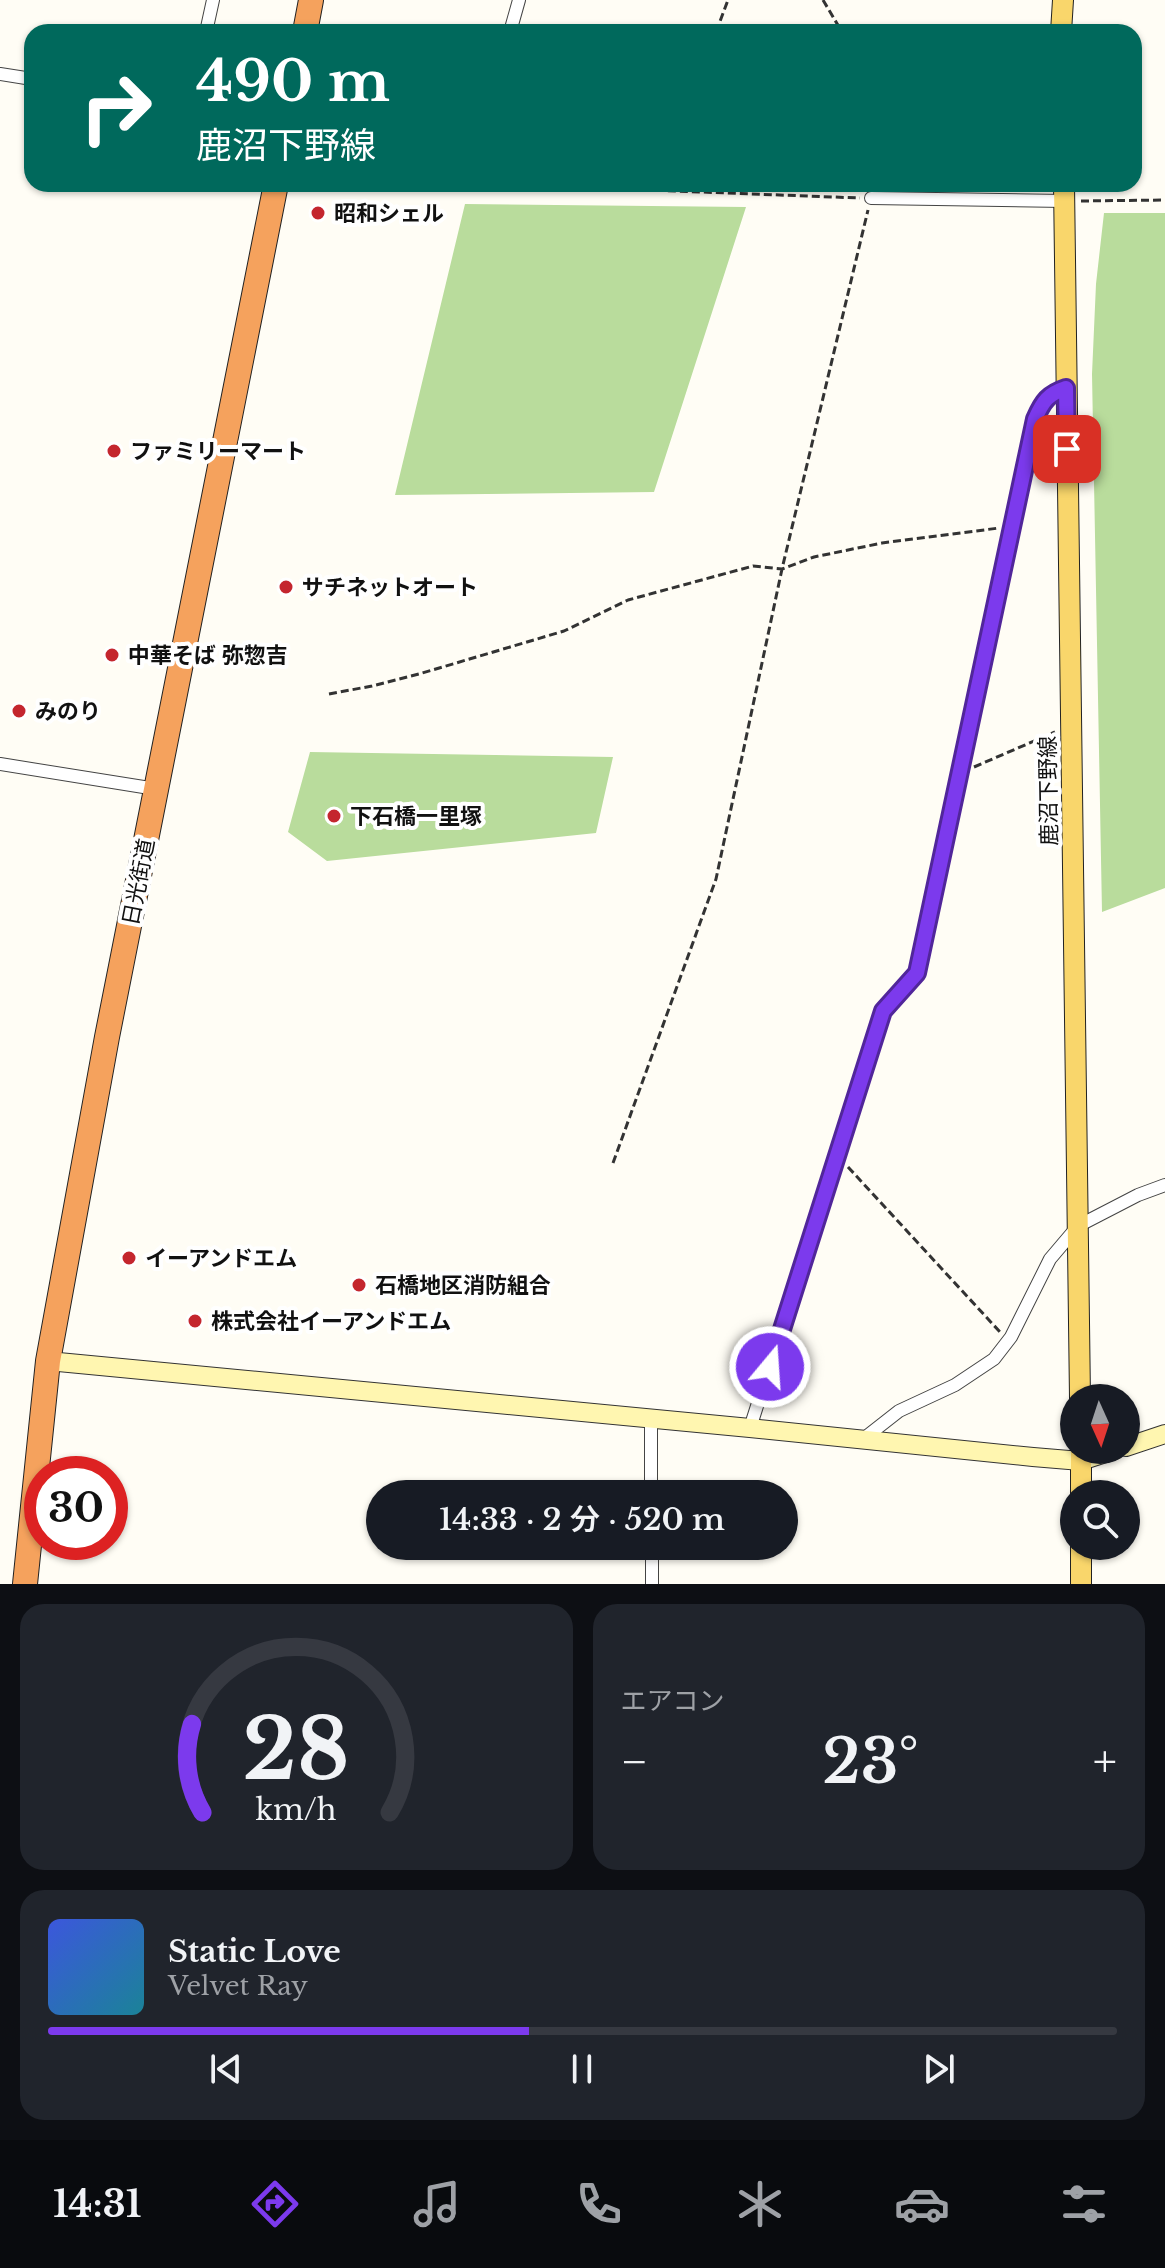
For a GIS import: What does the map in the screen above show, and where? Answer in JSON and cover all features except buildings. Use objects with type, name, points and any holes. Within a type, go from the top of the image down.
[{"type":"highway","points":[[306,24],[311,0]]},
{"type":"highway","name":"日光街道","points":[[25,1584],[48,1361],[107,1037],[274,192]]},
{"type":"main road","points":[[1062,24],[1063,0]]},
{"type":"main road","name":"鹿沼下野線","points":[[1064,192],[1080,1384]]},
{"type":"main road","points":[[1081,1560],[1081,1584]]},
{"type":"street","points":[[208,24],[213,0]]},
{"type":"street","points":[[512,24],[519,0]]},
{"type":"street","points":[[0,74],[24,78]]},
{"type":"street","points":[[871,198],[1064,192]]},
{"type":"street","points":[[750,1428],[883,1011],[917,973],[1035,419],[1053,392],[1066,388]]},
{"type":"street","points":[[0,764],[156,789]]},
{"type":"street","points":[[862,1440],[899,1411],[955,1385],[994,1359],[1008,1341],[1050,1259],[1078,1226],[1138,1195],[1165,1185]]},
{"type":"street","points":[[48,1361],[862,1440],[1060,1454]]},
{"type":"street","points":[[651,1418],[651,1480]]},
{"type":"street","points":[[1140,1442],[1165,1434]]},
{"type":"street","points":[[652,1560],[652,1584]]},
{"type":"path","points":[[719,24],[728,0]]},
{"type":"path","points":[[823,0],[837,24]]},
{"type":"path","points":[[613,1163],[716,879],[782,569],[871,198],[714,192]]},
{"type":"path","points":[[1064,192],[1165,200]]},
{"type":"path","points":[[329,694],[419,674],[564,631],[628,600],[753,566],[782,569],[814,557],[882,543],[1014,524]]},
{"type":"path","points":[[960,773],[1071,725]]},
{"type":"path","points":[[837,1155],[1008,1341]]},
{"type":"green space","points":[[465,204],[746,207],[654,492],[395,495]]},
{"type":"green space","points":[[1104,213],[1165,213],[1165,888],[1102,912],[1092,374],[1096,284]]},
{"type":"green space","points":[[310,752],[613,757],[596,833],[327,861],[288,832]]},
{"type":"place","name":"昭和シェル","points":[[318,213]]},
{"type":"place","name":"ファミリーマート","points":[[114,451]]},
{"type":"place","name":"サチネットオート","points":[[286,587]]},
{"type":"place","name":"中華そば 弥惣吉","points":[[112,655]]},
{"type":"place","name":"みのり","points":[[19,711]]},
{"type":"place","name":"下石橋一里塚","points":[[334,816]]},
{"type":"place","name":"イーアンドエム","points":[[129,1258]]},
{"type":"place","name":"石橋地区消防組合","points":[[359,1285]]},
{"type":"place","name":"株式会社イーアンドエム","points":[[195,1321]]},
{"type":"route","points":[[770,1367],[883,1011],[917,973],[1035,419],[1053,392],[1066,388],[1067,449]]}]
